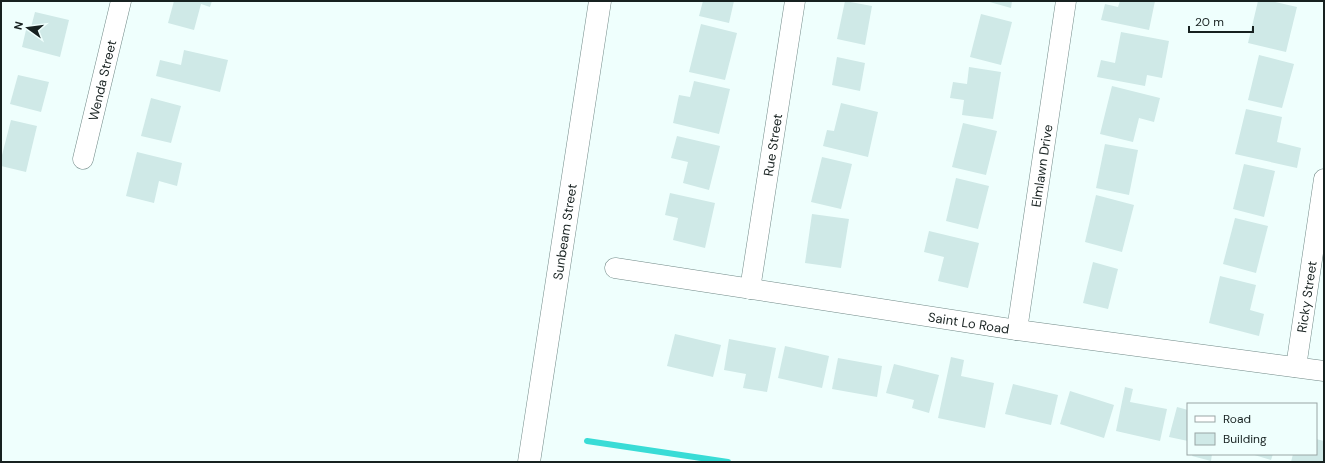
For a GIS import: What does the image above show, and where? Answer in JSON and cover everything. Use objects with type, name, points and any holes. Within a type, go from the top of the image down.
[{"type":"street","name":"Wenda Street","points":[[83,159],[121,1]]},
{"type":"street","name":"Sunbeam Street","points":[[529,462],[600,1]]},
{"type":"street","name":"Rue Street","points":[[750,290],[795,1]]},
{"type":"street","name":"Elmlawn Drive","points":[[1017,330],[1066,1]]},
{"type":"street","name":"Ricky Street","points":[[1296,367],[1324,179]]},
{"type":"street","name":"Saint Lo Road","points":[[615,268],[1017,330],[1324,371]]},
{"type":"building","points":[[174,1],[212,1],[210,7],[201,4],[194,30],[168,23]]},
{"type":"building","points":[[703,1],[734,1],[729,23],[699,16]]},
{"type":"building","points":[[845,1],[872,6],[865,45],[837,39]]},
{"type":"building","points":[[986,1],[1012,1],[1011,8]]},
{"type":"building","points":[[1120,1],[1155,1],[1149,30],[1101,20],[1105,4],[1118,7]]},
{"type":"building","points":[[1258,1],[1271,1],[1297,7],[1286,52],[1248,43]]},
{"type":"building","points":[[35,12],[69,20],[60,57],[22,47],[26,30],[30,31]]},
{"type":"building","points":[[981,14],[1012,22],[1001,65],[970,57]]},
{"type":"building","points":[[701,24],[737,33],[725,80],[689,72]]},
{"type":"building","points":[[1121,32],[1169,41],[1162,78],[1147,75],[1145,86],[1097,77],[1101,60],[1115,63]]},
{"type":"building","points":[[184,50],[228,60],[220,92],[156,76],[160,60],[181,65]]},
{"type":"building","points":[[1259,55],[1294,64],[1282,108],[1248,100]]},
{"type":"building","points":[[837,57],[865,63],[860,91],[832,85]]},
{"type":"building","points":[[969,67],[1001,72],[993,119],[962,115],[964,100],[950,98],[953,82],[967,84]]},
{"type":"building","points":[[18,75],[49,82],[41,112],[10,104]]},
{"type":"building","points":[[694,81],[730,89],[719,134],[673,123],[679,95],[690,97]]},
{"type":"building","points":[[1112,86],[1160,98],[1154,122],[1139,118],[1133,142],[1100,134]]},
{"type":"building","points":[[151,98],[181,106],[171,143],[141,136]]},
{"type":"building","points":[[841,103],[878,112],[868,157],[823,146],[827,130],[834,131]]},
{"type":"building","points":[[1246,109],[1282,117],[1277,142],[1301,148],[1297,168],[1235,154]]},
{"type":"building","points":[[11,120],[37,126],[26,172],[1,166],[1,159]]},
{"type":"building","points":[[963,123],[997,131],[986,175],[952,167]]},
{"type":"building","points":[[677,136],[720,146],[709,190],[683,183],[688,162],[671,158]]},
{"type":"building","points":[[1105,144],[1138,150],[1129,195],[1096,188]]},
{"type":"building","points":[[137,152],[182,163],[177,186],[159,181],[154,203],[126,196]]},
{"type":"building","points":[[822,157],[852,164],[841,209],[811,202]]},
{"type":"building","points":[[1244,164],[1275,171],[1264,217],[1233,209]]},
{"type":"building","points":[[956,178],[989,186],[978,229],[946,221]]},
{"type":"building","points":[[670,193],[715,203],[705,248],[673,240],[678,218],[665,215]]},
{"type":"building","points":[[1096,195],[1134,205],[1122,252],[1085,242]]},
{"type":"building","points":[[812,214],[849,219],[841,268],[805,263]]},
{"type":"building","points":[[1235,218],[1268,226],[1256,273],[1223,264]]},
{"type":"building","points":[[929,231],[979,243],[968,288],[938,281],[944,257],[924,252]]},
{"type":"building","points":[[1093,262],[1118,269],[1108,309],[1083,303]]},
{"type":"building","points":[[1220,276],[1256,285],[1250,310],[1264,314],[1259,336],[1209,323]]},
{"type":"building","points":[[675,334],[721,345],[713,377],[667,366]]},
{"type":"building","points":[[729,339],[776,348],[767,392],[743,388],[746,374],[724,370]]},
{"type":"building","points":[[785,346],[829,356],[822,388],[778,378]]},
{"type":"building","points":[[951,357],[964,360],[961,376],[994,383],[985,428],[938,418]]},
{"type":"building","points":[[838,358],[882,366],[877,397],[832,389]]},
{"type":"building","points":[[894,364],[939,375],[929,413],[912,408],[914,400],[886,393]]},
{"type":"building","points":[[1013,384],[1058,395],[1051,425],[1005,414]]},
{"type":"building","points":[[1125,387],[1133,389],[1130,402],[1167,409],[1160,441],[1116,431]]},
{"type":"building","points":[[1070,391],[1114,405],[1104,438],[1060,424]]},
{"type":"building","points":[[1177,407],[1187,410],[1187,441],[1169,437]]},
{"type":"building","points":[[1317,439],[1324,441],[1324,462],[1291,462],[1293,455],[1317,455]]},
{"type":"building","points":[[1192,455],[1212,455],[1211,461]]},
{"type":"building","points":[[1254,455],[1273,455],[1271,460]]},
{"type":"waterway","points":[[587,441],[728,462]]}]
